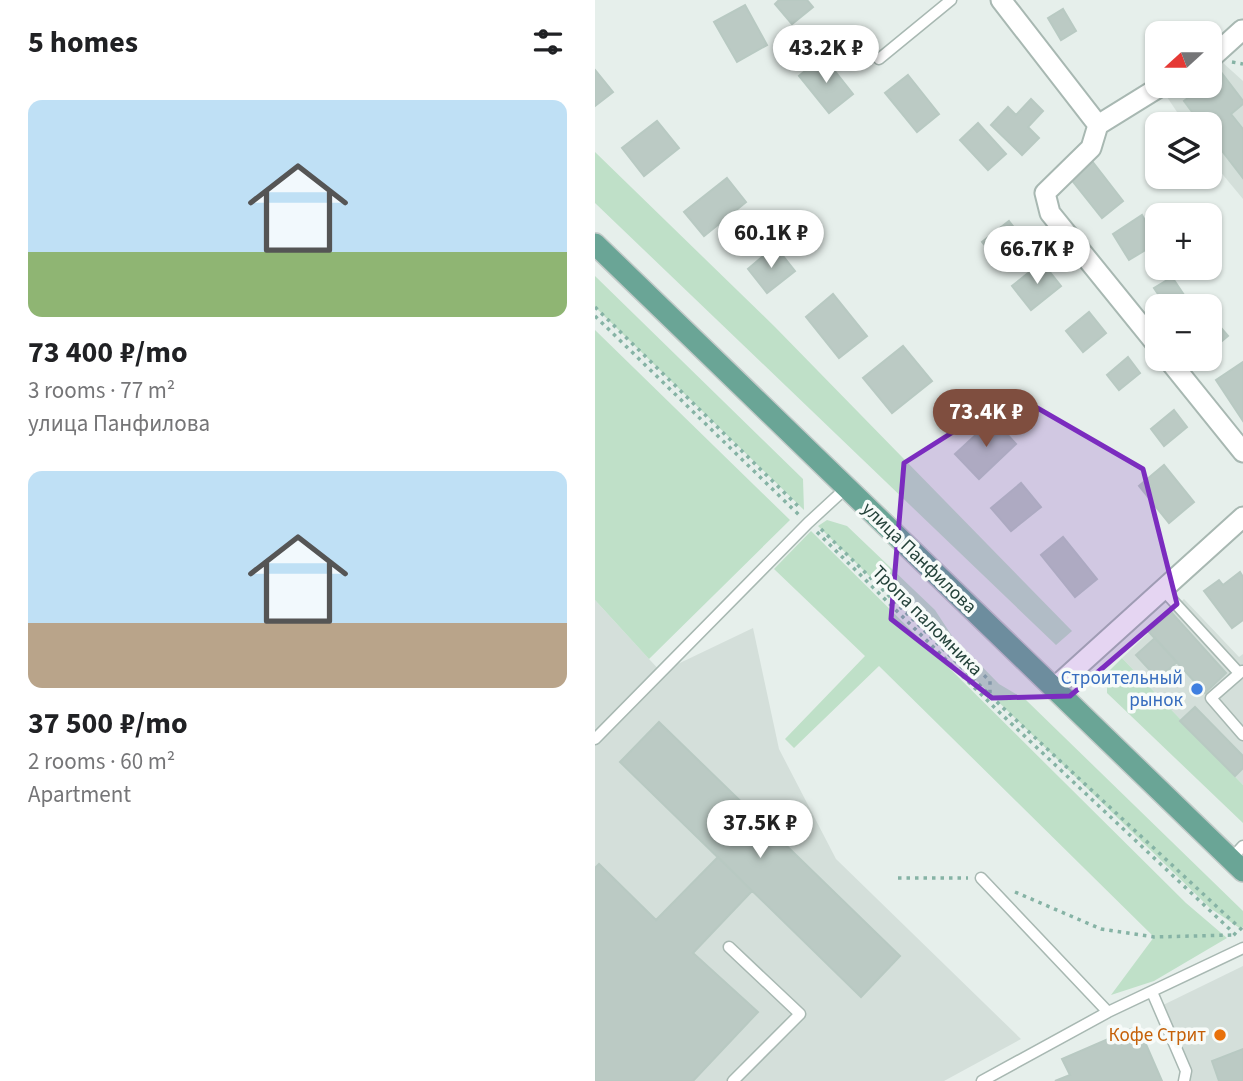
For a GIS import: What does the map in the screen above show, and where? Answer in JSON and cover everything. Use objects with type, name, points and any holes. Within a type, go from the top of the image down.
[{"type":"main road","name":"улица Панфилова","points":[[595,244],[1054,688],[1239,859]]},
{"type":"street","points":[[1001,0],[1098,125]]},
{"type":"street","points":[[1222,48],[1242,30]]},
{"type":"street","points":[[1145,96],[1098,125],[1091,148],[1045,193],[1050,213],[1145,330]]},
{"type":"street","points":[[1178,371],[1243,452]]},
{"type":"street","points":[[1054,688],[1243,517]]},
{"type":"lane","points":[[879,59],[951,0]]},
{"type":"lane","points":[[595,739],[810,521],[846,488]]},
{"type":"lane","points":[[1164,591],[1241,672],[1211,698],[1243,735]]},
{"type":"lane","points":[[981,878],[1108,1012]]},
{"type":"lane","points":[[729,947],[800,1014],[733,1081]]},
{"type":"lane","points":[[982,1081],[1108,1012],[1243,948]]},
{"type":"lane","points":[[1152,992],[1186,1071],[1184,1081]]},
{"type":"path","points":[[595,307],[990,695],[1243,931]]},
{"type":"path","name":"Тропа паломника","points":[[595,316],[810,521],[991,703],[1243,943]]},
{"type":"path","points":[[950,663],[967,659],[975,666],[990,681],[991,703]]},
{"type":"path","points":[[898,878],[981,878],[1101,929],[1154,937],[1235,935]]},
{"type":"highlighted area","points":[[1013,394],[1143,469],[1177,604],[1070,696],[992,698],[891,619],[904,463]]},
{"type":"shaded area","points":[[1222,62],[1243,81],[1243,199],[1222,174],[1222,112],[1177,112],[1168,98],[1222,98]]},
{"type":"shaded area","name":"Строительный рынок","points":[[1184,599],[1239,657],[1243,654],[1243,785],[1122,658]]},
{"type":"shaded area","points":[[595,600],[661,672],[753,628],[779,749],[836,859],[1021,1039],[944,1081],[595,1081]]},
{"type":"shaded area","points":[[1243,966],[1243,1081],[1184,1081],[1186,1071],[1159,1007]]},
{"type":"green space","points":[[595,152],[775,327],[1072,631],[1056,645],[595,203]]},
{"type":"green space","points":[[595,276],[803,479],[804,510],[595,307]]},
{"type":"green space","points":[[595,330],[790,520],[649,659],[595,600]]},
{"type":"green space","points":[[827,520],[847,526],[935,610],[952,636],[999,684],[1026,700],[1243,911],[1243,927],[1241,929],[1210,908],[818,526]]},
{"type":"green space","points":[[811,531],[1186,903],[1227,938],[1154,981],[1111,995],[1154,937],[879,666],[794,748],[785,739],[865,656],[774,569]]},
{"type":"green space","points":[[1122,658],[1243,785],[1243,823],[1107,693],[1107,673]]},
{"type":"building","points":[[779,0],[807,0],[813,7],[792,24],[775,4]]},
{"type":"building","points":[[745,5],[767,45],[737,62],[714,22]]},
{"type":"building","points":[[1063,9],[1076,31],[1061,40],[1048,18]]},
{"type":"building","points":[[823,56],[853,94],[829,113],[799,76]]},
{"type":"building","points":[[595,70],[613,92],[595,106]]},
{"type":"building","points":[[1222,73],[1243,101],[1231,114],[1243,129],[1243,178],[1222,151],[1222,112],[1192,112],[1184,101],[1188,98],[1222,98]]},
{"type":"building","points":[[908,75],[939,114],[917,132],[885,93]]},
{"type":"building","points":[[1031,99],[1043,111],[1028,127],[1039,138],[1022,155],[991,125],[1008,107],[1016,115]]},
{"type":"building","points":[[657,121],[679,148],[644,176],[622,148]]},
{"type":"building","points":[[978,123],[1006,154],[988,170],[960,140]]},
{"type":"building","points":[[1092,161],[1123,201],[1102,218],[1070,178]]},
{"type":"building","points":[[727,178],[746,202],[704,236],[684,212]]},
{"type":"building","points":[[1142,215],[1145,221],[1145,250],[1129,260],[1113,234]]},
{"type":"building","points":[[1009,221],[1027,244],[1001,265],[982,242]]},
{"type":"building","points":[[775,246],[795,271],[767,293],[748,269]]},
{"type":"building","points":[[1042,262],[1061,286],[1031,310],[1012,286]]},
{"type":"building","points":[[1167,280],[1174,280],[1183,294],[1158,294],[1154,288]]},
{"type":"building","points":[[833,294],[867,336],[839,358],[806,317]]},
{"type":"building","points":[[1089,312],[1106,333],[1083,352],[1066,331]]},
{"type":"building","points":[[1222,329],[1228,336],[1222,341]]},
{"type":"building","points":[[903,346],[932,381],[892,413],[863,378]]},
{"type":"building","points":[[1128,357],[1140,373],[1119,390],[1107,375]]},
{"type":"building","points":[[1243,362],[1243,421],[1216,380]]},
{"type":"building","points":[[1174,410],[1187,427],[1164,446],[1151,429]]},
{"type":"building","points":[[993,419],[1016,444],[979,479],[955,454]]},
{"type":"building","points":[[1164,465],[1194,502],[1169,523],[1139,486]]},
{"type":"building","points":[[1021,483],[1041,507],[1011,531],[991,508]]},
{"type":"building","points":[[1063,537],[1097,579],[1075,597],[1041,555]]},
{"type":"building","points":[[1240,572],[1243,577],[1243,620],[1232,628],[1204,591],[1219,580],[1223,585]]},
{"type":"building","points":[[1171,612],[1226,673],[1205,693],[1149,632]]},
{"type":"building","points":[[1155,638],[1177,662],[1158,679],[1136,655]]},
{"type":"building","points":[[1195,707],[1243,756],[1243,768],[1235,776],[1180,721]]},
{"type":"building","points":[[659,722],[900,956],[861,997],[620,762]]},
{"type":"building","points":[[718,857],[752,891],[693,953],[758,1012],[693,1081],[595,1081],[595,868],[599,864],[656,920]]},
{"type":"building","points":[[1138,1026],[1162,1081],[1055,1081],[1070,1075],[1062,1059]]},
{"type":"building","points":[[1243,1049],[1243,1081],[1219,1081],[1212,1061]]},
{"type":"place","name":"Строительный рынок","points":[[1197,689]]},
{"type":"place","name":"Кофе Стрит","points":[[1220,1035]]}]
